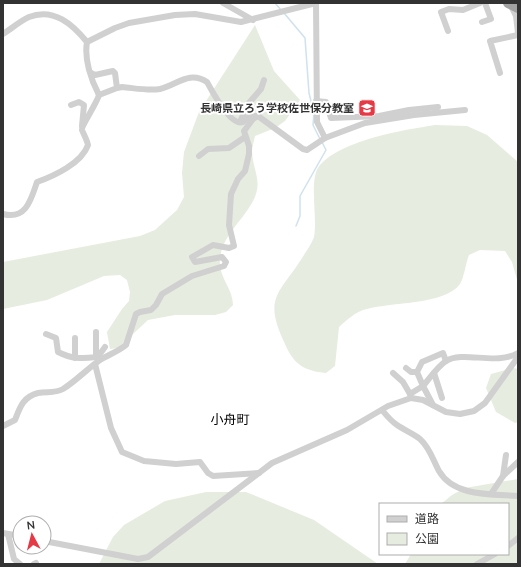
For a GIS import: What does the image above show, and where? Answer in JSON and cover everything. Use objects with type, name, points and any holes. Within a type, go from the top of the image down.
[{"type":"street","points":[[223,3],[254,20]]},
{"type":"street","points":[[87,42],[128,23],[175,15],[195,14],[241,22],[286,11],[295,6],[316,3],[317,122],[324,139]]},
{"type":"street","points":[[448,31],[441,12],[449,9],[463,10],[480,3]]},
{"type":"street","points":[[482,22],[492,19],[485,3]]},
{"type":"street","points":[[500,73],[490,41],[518,34],[516,16],[512,5]]},
{"type":"street","points":[[3,34],[29,17],[46,15],[61,18],[74,26],[87,42],[86,49],[93,84],[99,95],[97,102],[82,128]]},
{"type":"street","points":[[91,73],[96,75],[113,71],[115,74],[117,88]]},
{"type":"street","points":[[99,95],[122,87],[159,89],[181,79],[201,78],[206,82],[231,119],[240,122],[250,116],[258,116],[303,149],[307,150],[324,139],[365,123],[414,115],[465,110]]},
{"type":"street","points":[[240,122],[248,104],[260,89],[264,80]]},
{"type":"street","points":[[316,101],[326,102],[331,118],[379,116],[409,110],[438,107]]},
{"type":"street","points":[[3,214],[15,216],[20,214],[30,202],[37,182],[57,175],[86,151],[88,145],[82,128],[84,105],[79,102],[71,105]]},
{"type":"street","points":[[3,426],[15,420],[20,405],[27,399],[38,393],[55,392],[63,389],[97,360],[126,345],[136,314],[151,310],[156,305],[162,294],[192,276],[224,266],[226,262],[222,257],[194,262],[192,257],[213,245],[229,248],[234,246],[229,225],[231,194],[238,179],[245,171],[249,154],[249,146],[244,131],[253,119],[258,116]]},
{"type":"street","points":[[199,156],[208,149],[229,148],[245,137]]},
{"type":"street","points":[[96,332],[97,360],[111,428],[122,452],[144,461],[176,464],[200,462],[208,473],[213,476],[259,473]]},
{"type":"street","points":[[46,334],[56,338],[58,352],[75,358],[97,360]]},
{"type":"street","points":[[75,338],[75,358]]},
{"type":"street","points":[[97,360],[105,347]]},
{"type":"street","points":[[433,405],[417,372],[422,362],[444,353],[446,361]]},
{"type":"street","points":[[52,542],[138,558],[148,557],[272,463],[347,430],[382,410],[411,396],[423,386],[446,361],[453,358],[502,359],[512,357],[518,353]]},
{"type":"street","points":[[393,373],[403,382],[411,396],[423,400],[446,412],[460,414],[474,410],[485,402],[518,358]]},
{"type":"street","points":[[406,368],[411,372],[417,372]]},
{"type":"street","points":[[434,374],[442,398]]},
{"type":"street","points":[[382,410],[396,424],[420,440],[430,450],[440,472],[448,482],[459,489],[518,496]]},
{"type":"street","points":[[503,476],[506,455]]},
{"type":"street","points":[[491,494],[503,476],[518,462]]},
{"type":"street","points":[[5,533],[14,559],[20,564]]},
{"type":"street","points":[[509,545],[518,538]]},
{"type":"street","points":[[477,564],[493,555]]},
{"type":"green space","points":[[255,25],[274,71],[300,100],[285,121],[275,128],[255,136],[252,157],[257,180],[256,192],[250,207],[225,242],[220,259],[221,271],[231,293],[233,305],[226,312],[215,315],[175,315],[148,320],[118,348],[110,349],[107,332],[129,301],[130,292],[127,280],[120,275],[104,276],[47,300],[3,309],[3,262],[140,236],[155,230],[177,210],[184,197],[182,173],[184,152],[199,112]]},
{"type":"green space","points":[[435,125],[467,126],[487,135],[518,162],[518,283],[512,262],[505,251],[480,250],[469,255],[460,284],[453,291],[443,296],[417,302],[363,310],[352,316],[339,327],[335,366],[326,373],[312,371],[301,366],[288,351],[278,328],[275,315],[275,305],[281,288],[304,255],[314,237],[314,188],[316,171],[330,156],[358,143],[390,133]]},
{"type":"green space","points":[[513,368],[518,369],[518,422],[515,423],[496,412],[486,388],[491,374]]},
{"type":"green space","points":[[518,479],[518,564],[405,564],[410,555],[509,555],[509,503],[442,503],[452,495],[465,488]]},
{"type":"green space","points":[[206,492],[246,492],[314,520],[378,564],[99,564],[113,537],[124,525],[165,501]]},
{"type":"waterway","points":[[275,3],[281,10]]},
{"type":"waterway","points":[[284,13],[305,38],[309,93],[314,113],[313,125],[320,139]]},
{"type":"waterway","points":[[296,226],[300,216],[300,196],[326,150],[322,142]]},
{"type":"place","name":"長崎県立ろう学校佐世保分教室","points":[[367,108]]},
{"type":"district","name":"小舟町","points":[[230,419]]}]
